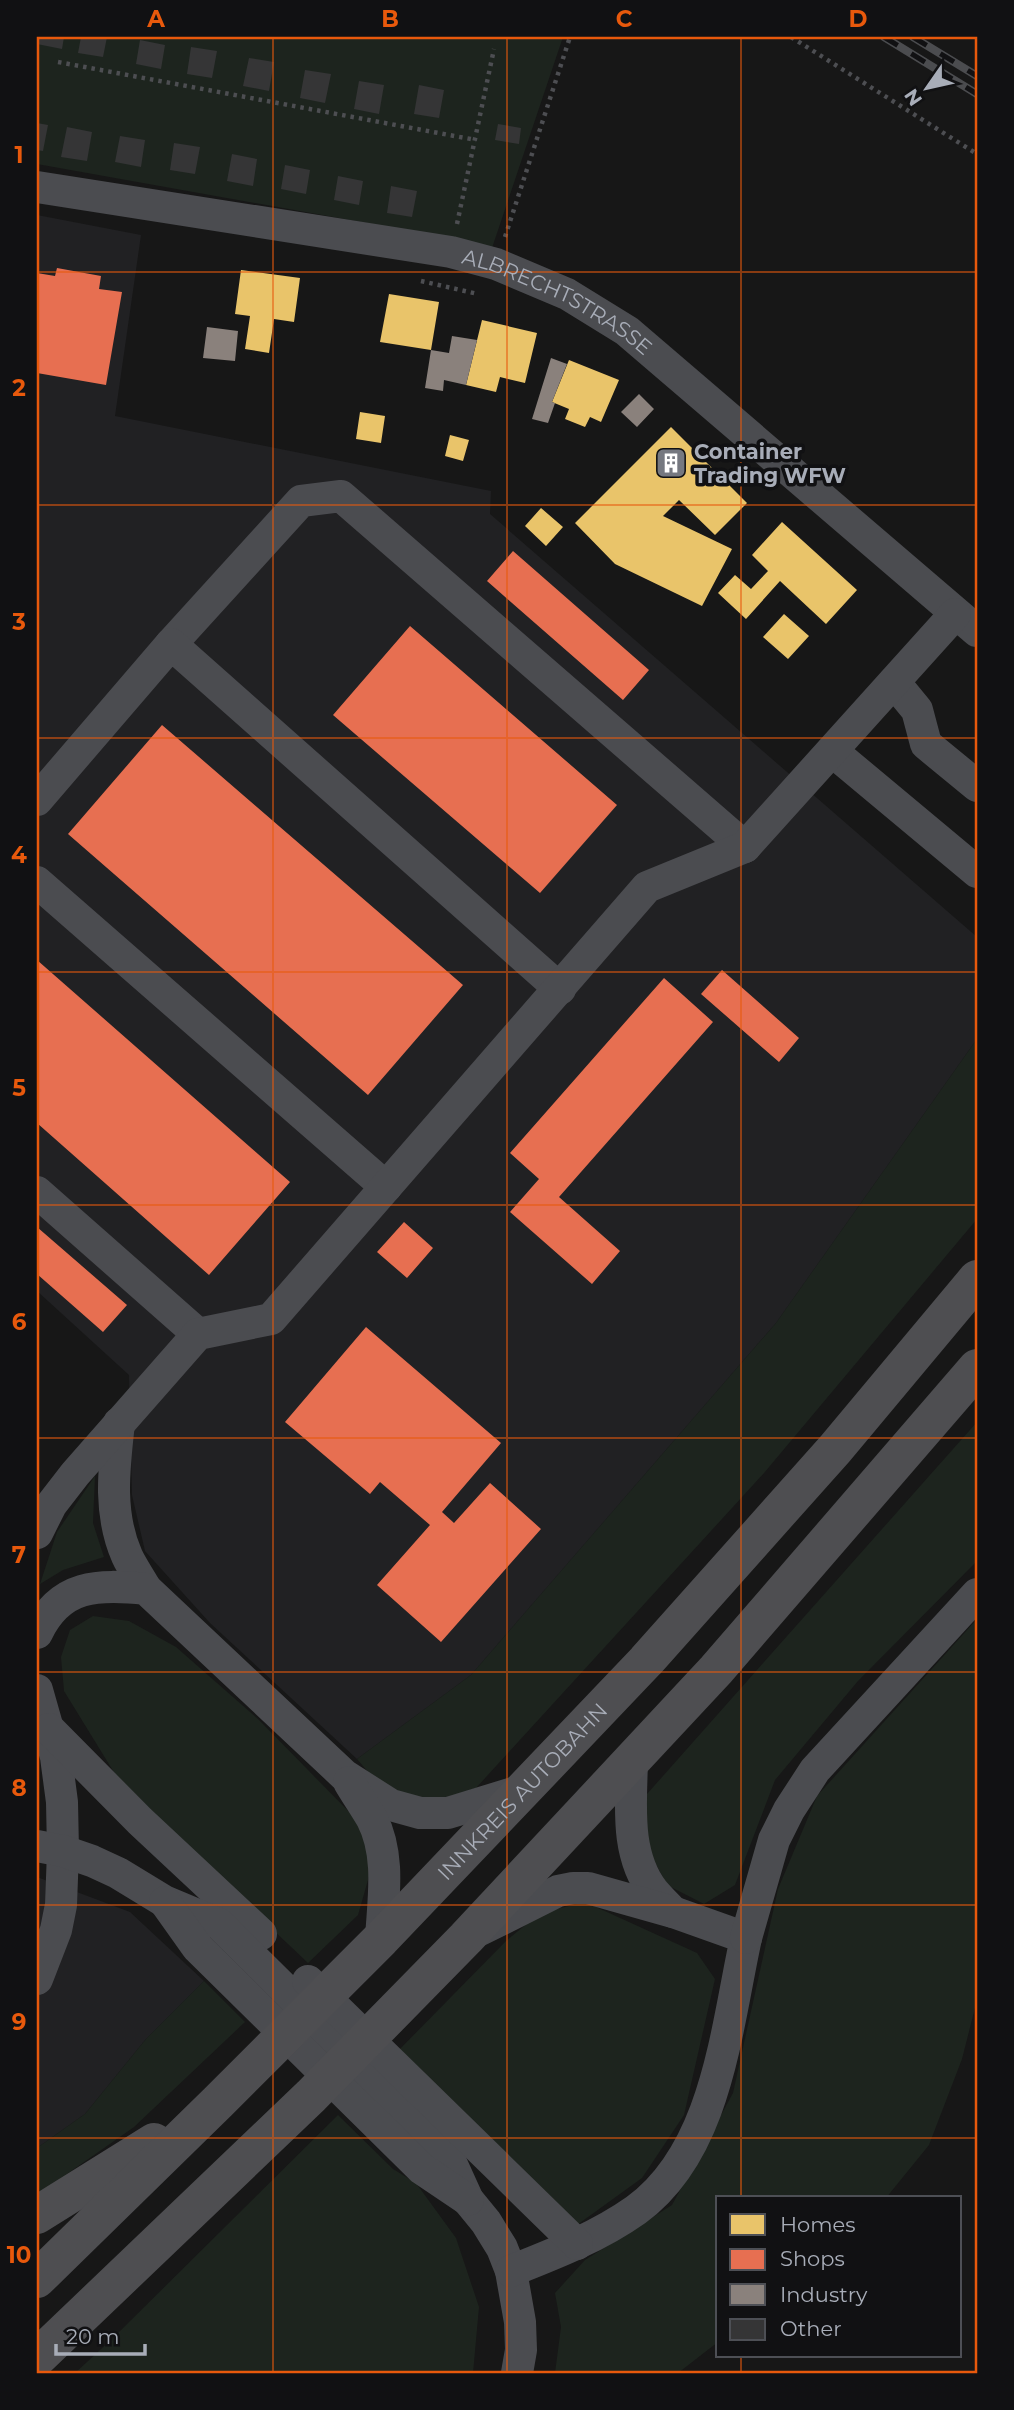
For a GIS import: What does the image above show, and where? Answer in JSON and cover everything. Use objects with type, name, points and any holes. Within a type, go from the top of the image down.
[{"type":"highway","name":"INNKREIS AUTOBAHN","points":[[37,2279],[381,1939],[646,1661],[835,1449],[977,1279]]},
{"type":"highway","points":[[37,2358],[311,2096],[466,1938],[716,1670],[977,1368]]},
{"type":"highway","points":[[37,2216],[218,2102]]},
{"type":"street","name":"ALBRECHTSTRASSE","points":[[37,187],[451,252],[496,264],[567,294],[627,331],[966,623]]},
{"type":"street","points":[[37,800],[171,644],[301,501],[341,496],[746,846]]},
{"type":"street","points":[[37,1533],[51,1505],[198,1334],[271,1319],[647,887],[746,846],[894,682],[966,623]]},
{"type":"street","points":[[171,644],[560,989]]},
{"type":"street","points":[[894,682],[917,709],[926,744],[977,786]]},
{"type":"street","points":[[832,751],[977,872]]},
{"type":"street","points":[[37,882],[386,1187]]},
{"type":"street","points":[[37,1192],[198,1334]]},
{"type":"street","points":[[119,1423],[114,1469],[118,1530],[127,1556],[146,1589],[344,1775],[391,1805],[419,1813],[448,1813],[526,1788]]},
{"type":"street","points":[[37,1633],[55,1605],[74,1592],[115,1586],[146,1589]]},
{"type":"street","points":[[511,2271],[577,2244],[638,2208],[664,2182],[688,2151],[712,2096],[746,1938],[769,1852],[789,1810],[815,1770],[977,1594]]},
{"type":"street","points":[[37,1690],[60,1779],[50,1848],[59,1917],[37,1979]]},
{"type":"street","points":[[49,1729],[141,1821],[427,2134]]},
{"type":"street","points":[[632,1761],[631,1830],[641,1870],[654,1892],[673,1912]]},
{"type":"street","points":[[344,1775],[373,1822],[382,1852],[385,1878],[381,1939]]},
{"type":"street","points":[[50,1848],[118,1872],[164,1901],[219,1924],[234,1923]]},
{"type":"street","points":[[466,1938],[558,1891],[589,1888],[673,1912],[746,1938]]},
{"type":"street","points":[[164,1901],[204,1953],[427,2134],[577,2244]]},
{"type":"street","points":[[427,2134],[422,2169],[468,2200],[502,2248],[511,2271],[520,2322],[517,2373]]},
{"type":"path","points":[[496,264],[570,37]]},
{"type":"path","points":[[791,37],[977,154]]},
{"type":"path","points":[[451,252],[494,49]]},
{"type":"path","points":[[58,62],[475,139]]},
{"type":"path","points":[[416,280],[481,294]]},
{"type":"shaded area","points":[[37,37],[563,37],[492,248],[456,239],[37,164]]},
{"type":"shaded area","points":[[37,215],[141,235],[115,416],[491,491],[490,514],[977,937],[977,1039],[776,1323],[471,1675],[357,1759],[210,1623],[145,1551],[132,1495],[129,1375],[37,1291]]},
{"type":"shaded area","points":[[977,1039],[977,1219],[764,1473],[476,1788],[434,1803],[387,1794],[357,1759],[471,1675],[776,1323]]},
{"type":"shaded area","points":[[977,1422],[977,1561],[858,1681],[775,1780],[735,1885],[704,1904],[667,1885],[642,1838],[647,1794]]},
{"type":"shaded area","points":[[95,1476],[93,1523],[104,1557],[63,1570],[40,1584],[57,1532]]},
{"type":"shaded area","points":[[93,1616],[129,1621],[176,1647],[259,1720],[359,1822],[372,1866],[358,1915],[308,1963],[123,1787],[64,1691],[61,1657],[70,1630]]},
{"type":"shaded area","points":[[977,1619],[977,2000],[962,2059],[929,2145],[888,2196],[716,2196],[716,2344],[678,2373],[555,2373],[561,2327],[555,2293],[585,2260],[672,2205],[733,2093],[778,1889],[817,1796]]},
{"type":"shaded area","points":[[37,1877],[130,1912],[204,1981],[146,2039],[85,2114],[37,2148]]},
{"type":"shaded area","points":[[585,1902],[697,1953],[715,1979],[684,2115],[642,2178],[577,2225],[397,2052],[506,1941],[540,1913]]},
{"type":"shaded area","points":[[204,1981],[245,2022],[134,2127],[37,2195],[37,2148],[85,2114],[146,2039]]},
{"type":"shaded area","points":[[338,2115],[393,2169],[416,2183],[456,2238],[479,2307],[473,2373],[75,2373],[112,2339]]},
{"type":"building: Homes","points":[[241,270],[300,278],[294,322],[274,319],[269,353],[245,349],[250,316],[235,314]]},
{"type":"building: Homes","points":[[389,294],[439,302],[431,350],[380,342]]},
{"type":"building: Homes","points":[[482,320],[537,333],[525,383],[500,377],[496,392],[466,385]]},
{"type":"building: Homes","points":[[569,360],[619,380],[601,422],[590,417],[585,427],[565,419],[569,409],[552,402]]},
{"type":"building: Homes","points":[[360,412],[385,416],[381,443],[356,439]]},
{"type":"building: Homes","name":"Container Trading WFW","points":[[671,427],[747,503],[715,535],[679,500],[663,516],[732,549],[702,606],[615,564],[575,523]]},
{"type":"building: Homes","points":[[450,435],[469,440],[463,461],[445,456]]},
{"type":"building: Homes","points":[[541,508],[563,527],[546,546],[525,526]]},
{"type":"building: Homes","points":[[782,522],[857,590],[826,624],[780,581],[746,619],[718,593],[735,575],[751,589],[768,571],[752,555]]},
{"type":"building: Homes","points":[[784,614],[809,636],[788,659],[763,637]]},
{"type":"building: Shops","points":[[57,268],[101,276],[99,289],[122,292],[106,385],[37,373],[37,273],[55,276]]},
{"type":"building: Shops","points":[[513,551],[649,670],[623,700],[487,581]]},
{"type":"building: Shops","points":[[410,626],[617,805],[540,893],[333,715]]},
{"type":"building: Shops","points":[[162,725],[463,985],[368,1095],[68,834]]},
{"type":"building: Shops","points":[[37,960],[290,1182],[209,1275],[37,1123]]},
{"type":"building: Shops","points":[[722,970],[799,1038],[779,1062],[701,994]]},
{"type":"building: Shops","points":[[664,978],[713,1022],[559,1197],[620,1251],[592,1284],[510,1212],[539,1179],[510,1153]]},
{"type":"building: Shops","points":[[404,1222],[433,1248],[407,1278],[377,1252]]},
{"type":"building: Shops","points":[[37,1227],[127,1305],[103,1332],[37,1274]]},
{"type":"building: Shops","points":[[366,1327],[501,1443],[442,1512],[454,1523],[490,1483],[541,1529],[441,1642],[377,1585],[430,1525],[380,1482],[370,1494],[285,1422]]},
{"type":"building: Industry","points":[[207,327],[238,331],[235,361],[203,358]]},
{"type":"building: Industry","points":[[452,336],[477,340],[466,385],[444,380],[443,391],[425,388],[431,350],[449,353]]},
{"type":"building: Industry","points":[[551,358],[567,364],[552,402],[555,403],[548,423],[532,419]]},
{"type":"building: Industry","points":[[639,394],[654,409],[637,427],[621,412]]},
{"type":"building: Other","points":[[38,37],[64,37],[62,49],[37,44]]},
{"type":"building: Other","points":[[81,37],[107,37],[103,57],[78,53]]},
{"type":"building: Other","points":[[140,40],[165,45],[161,69],[136,64]]},
{"type":"building: Other","points":[[191,47],[217,51],[212,78],[187,74]]},
{"type":"building: Other","points":[[249,58],[274,62],[269,91],[243,86]]},
{"type":"building: Other","points":[[305,70],[331,74],[325,103],[300,98]]},
{"type":"building: Other","points":[[359,81],[384,85],[379,114],[354,109]]},
{"type":"building: Other","points":[[419,85],[444,90],[439,118],[414,114]]},
{"type":"building: Other","points":[[37,123],[48,125],[43,151],[37,150]]},
{"type":"building: Other","points":[[498,124],[521,128],[519,144],[495,140]]},
{"type":"building: Other","points":[[67,127],[92,132],[87,161],[61,157]]},
{"type":"building: Other","points":[[120,136],[145,140],[141,167],[115,162]]},
{"type":"building: Other","points":[[174,143],[200,147],[195,174],[170,170]]},
{"type":"building: Other","points":[[232,154],[257,159],[253,186],[227,181]]},
{"type":"building: Other","points":[[285,165],[310,170],[306,194],[281,189]]},
{"type":"building: Other","points":[[338,176],[363,181],[359,205],[334,200]]},
{"type":"building: Other","points":[[391,186],[417,191],[412,217],[387,213]]},
{"type":"railway","points":[[884,37],[977,94]]},
{"type":"railway","points":[[913,37],[977,76]]},
{"type":"place","name":"Container Trading WFW","points":[[671,463]]}]
